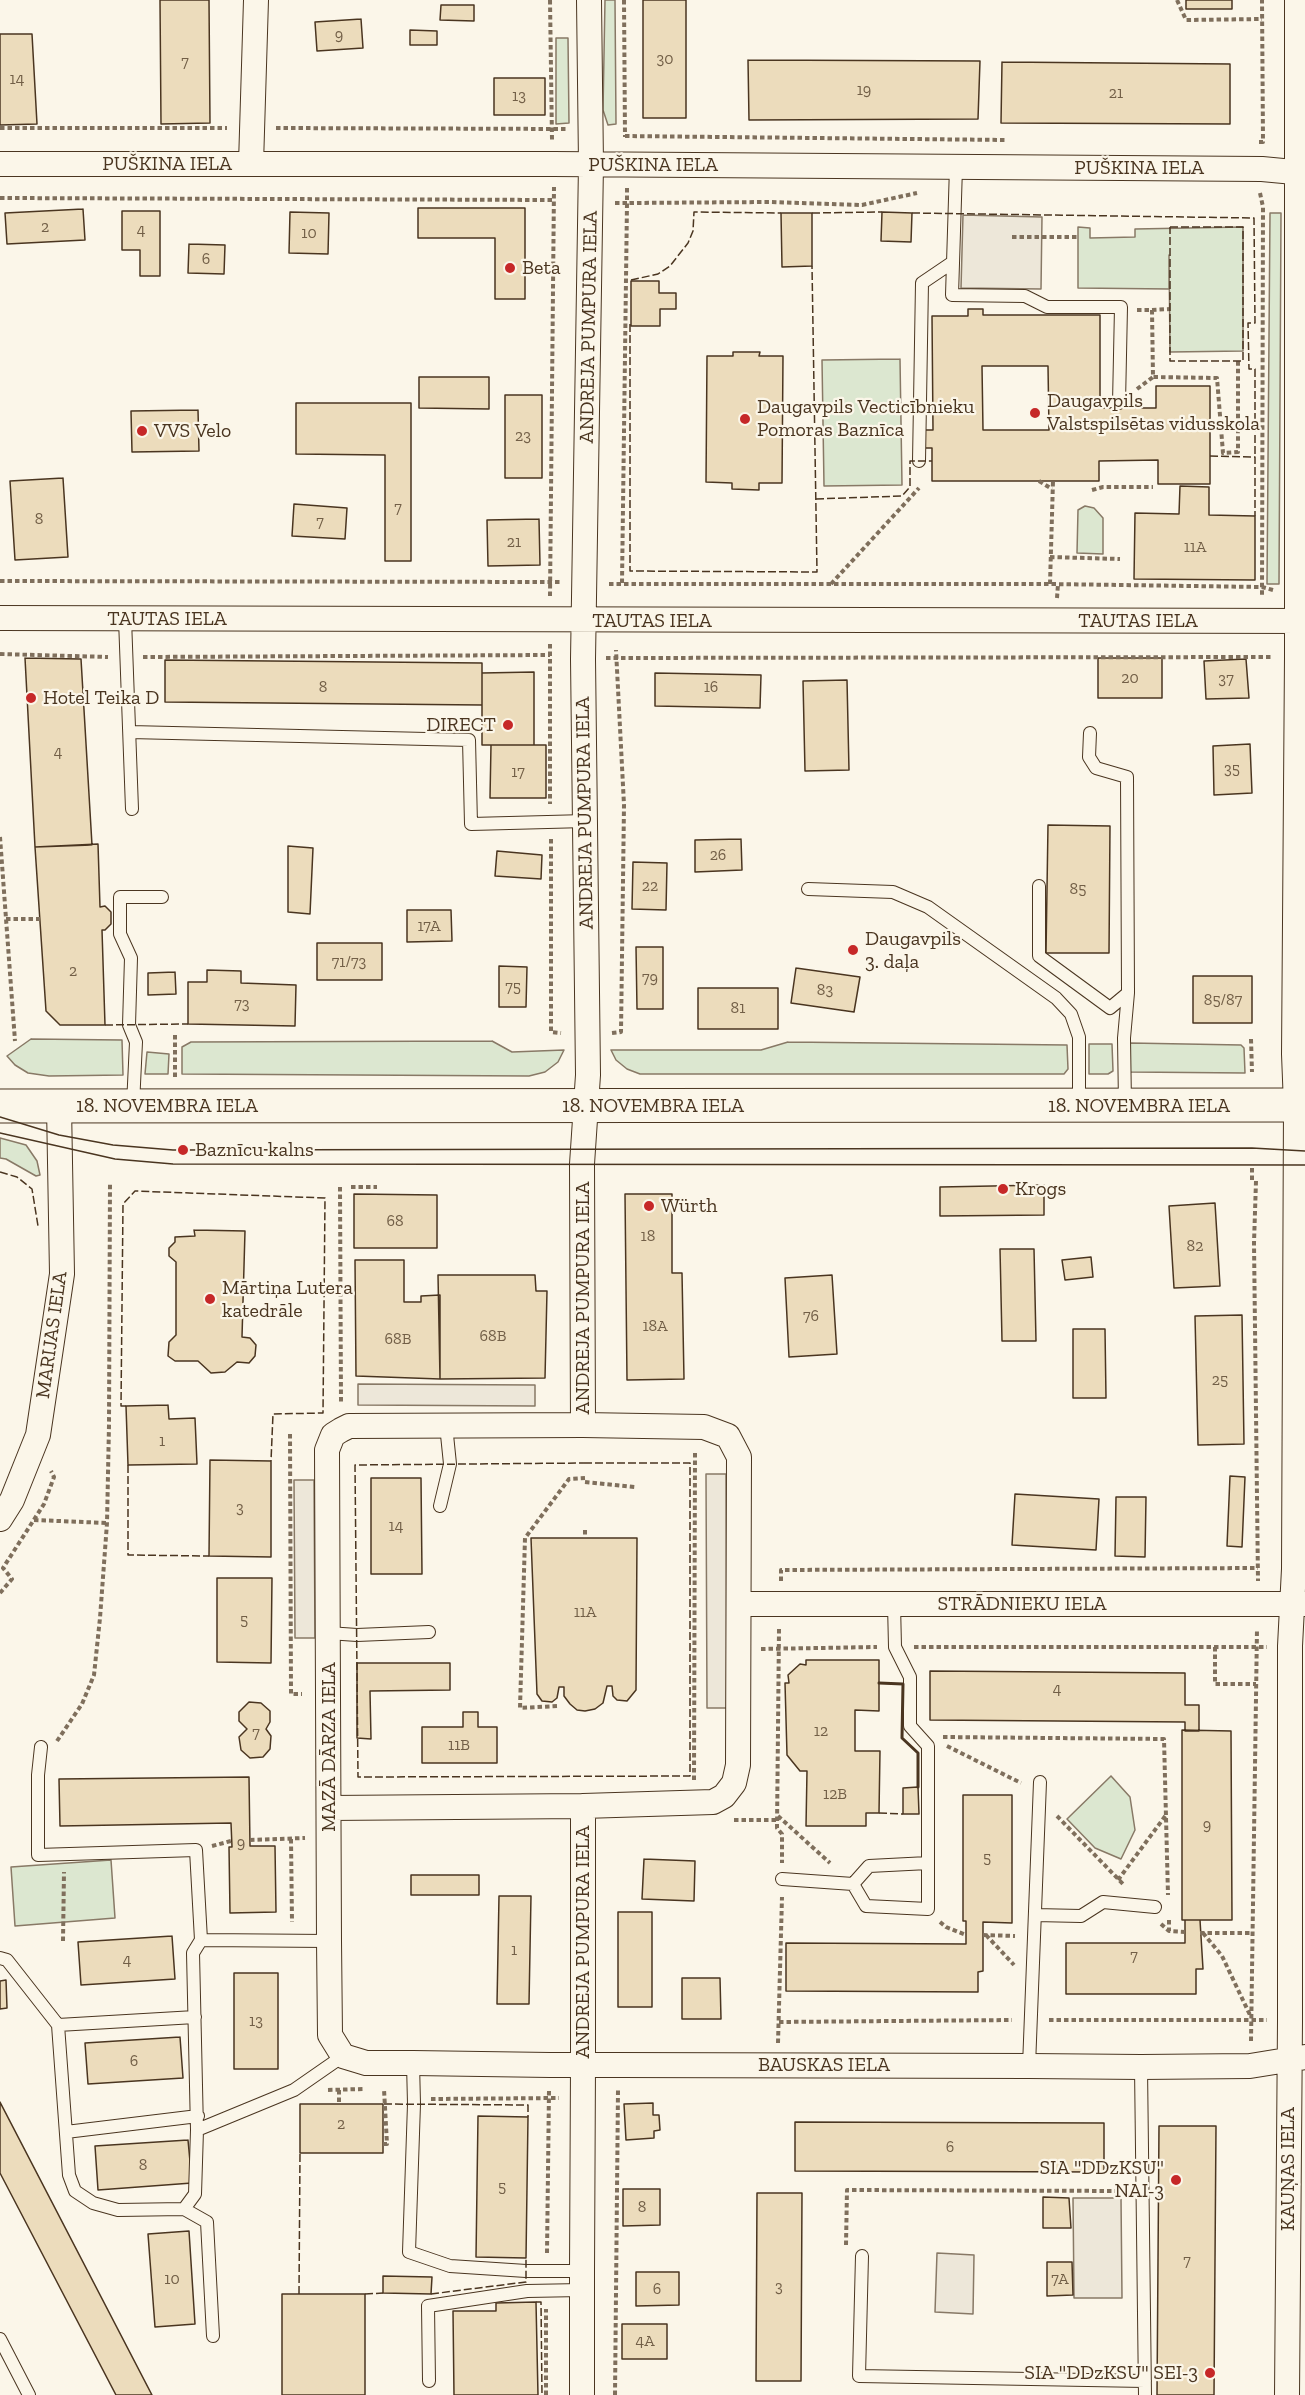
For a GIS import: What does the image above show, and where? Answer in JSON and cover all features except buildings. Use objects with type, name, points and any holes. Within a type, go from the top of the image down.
[{"type":"main road","name":"18. NOVEMBRA IELA","points":[[0,1106],[1300,1105]]},
{"type":"street","points":[[251,164],[256,0]]},
{"type":"street","name":"ANDREJA PUMPURA IELA","points":[[582,2395],[583,1806],[704,1803],[724,1796],[734,1783],[738,1766],[739,1647],[739,1457],[728,1436],[704,1427],[583,1425],[582,1185],[588,1075],[584,621],[591,164],[589,0]]},
{"type":"street","name":"KAUŅAS IELA","points":[[1287,2395],[1297,2058],[1290,1646],[1299,1604],[1301,621],[1300,172],[1297,0]]},
{"type":"street","name":"PUŠKINA IELA","points":[[0,164],[591,164],[1262,169],[1300,172]]},
{"type":"street","name":"TAUTAS IELA","points":[[0,618],[1301,621]]},
{"type":"street","name":"MARIJAS IELA","points":[[0,1519],[12,1500],[38,1435],[62,1275],[59,1106]]},
{"type":"street","points":[[337,1433],[349,1426],[583,1425]]},
{"type":"street","name":"MAZĀ DĀRZA IELA","points":[[337,1433],[327,1450],[329,1941],[330,2035],[343,2056]]},
{"type":"street","name":"STRĀDNIEKU IELA","points":[[739,1604],[1299,1604]]},
{"type":"street","points":[[329,1808],[583,1806]]},
{"type":"street","name":"BAUSKAS IELA","points":[[343,2056],[366,2062],[550,2065],[1141,2067],[1251,2066],[1297,2058]]},
{"type":"lane","points":[[956,167],[952,295],[1025,296],[1047,307],[1122,308],[1119,403]]},
{"type":"lane","points":[[919,461],[922,283],[953,262]]},
{"type":"lane","points":[[125,619],[132,809]]},
{"type":"lane","points":[[130,732],[469,740],[471,824],[586,821]]},
{"type":"lane","points":[[1090,733],[1089,757],[1096,768],[1127,777],[1128,993],[1124,1038],[1125,1106]]},
{"type":"lane","points":[[1039,886],[1039,956],[1110,1008],[1128,993]]},
{"type":"lane","points":[[808,889],[893,892],[928,907],[1056,998],[1071,1014],[1078,1037],[1079,1106]]},
{"type":"lane","points":[[133,1106],[136,1042],[129,1025],[131,958],[120,934],[120,897],[162,897]]},
{"type":"lane","points":[[440,1506],[450,1464],[446,1425]]},
{"type":"lane","points":[[852,1884],[866,1906],[928,1909],[928,1746],[910,1726],[910,1677],[895,1647],[894,1604]]},
{"type":"lane","points":[[328,1633],[357,1635],[429,1632]]},
{"type":"lane","points":[[41,1747],[38,1775],[38,1855],[196,1850],[201,1940],[193,1953],[198,2116],[195,2194],[184,2209]]},
{"type":"lane","points":[[1029,2066],[1039,1791]]},
{"type":"lane","points":[[852,1884],[869,1866],[928,1863]]},
{"type":"lane","points":[[782,1879],[852,1884]]},
{"type":"lane","points":[[1035,1915],[1081,1916],[1103,1902],[1149,1907]]},
{"type":"lane","points":[[201,1940],[329,1941]]},
{"type":"lane","points":[[0,1958],[7,1960],[58,2025],[69,2175],[75,2192],[93,2203],[118,2210],[184,2209],[207,2222],[213,2336]]},
{"type":"lane","points":[[58,2025],[195,2017]]},
{"type":"lane","points":[[197,2130],[294,2090],[343,2056]]},
{"type":"lane","points":[[412,2063],[414,2095],[410,2252],[450,2266],[547,2271],[582,2280]]},
{"type":"lane","points":[[1141,2067],[1145,2395]]},
{"type":"lane","points":[[66,2132],[198,2116]]},
{"type":"lane","points":[[862,2256],[859,2376],[1145,2381]]},
{"type":"lane","points":[[429,2381],[428,2306],[546,2290],[582,2280]]},
{"type":"lane","points":[[0,2339],[28,2395]]},
{"type":"path","points":[[550,0],[551,129]]},
{"type":"path","points":[[624,0],[625,143]]},
{"type":"path","points":[[1178,0],[1186,20],[1262,18]]},
{"type":"path","points":[[1251,142],[1263,142],[1262,0]]},
{"type":"path","points":[[0,128],[567,129]]},
{"type":"path","points":[[625,136],[1015,140]]},
{"type":"path","points":[[622,584],[627,180]]},
{"type":"path","points":[[1260,187],[1263,207],[1262,587]]},
{"type":"path","points":[[0,198],[554,200],[550,596]]},
{"type":"path","points":[[610,203],[627,203]]},
{"type":"path","points":[[554,205],[562,204]]},
{"type":"path","points":[[1012,237],[1078,237]]},
{"type":"path","points":[[1121,311],[1170,309]]},
{"type":"path","points":[[1152,310],[1153,377],[1217,378],[1223,453],[1238,452],[1238,361]]},
{"type":"path","points":[[1039,481],[1053,489]]},
{"type":"path","points":[[1050,584],[1053,481]]},
{"type":"path","points":[[1092,490],[1103,487],[1153,487]]},
{"type":"path","points":[[831,584],[919,488]]},
{"type":"path","points":[[1050,557],[1120,559]]},
{"type":"path","points":[[0,581],[550,582]]},
{"type":"path","points":[[605,584],[1050,584],[1262,587],[1275,591]]},
{"type":"path","points":[[550,643],[552,1032],[561,1033]]},
{"type":"path","points":[[612,1033],[621,1032],[624,829],[616,650]]},
{"type":"path","points":[[0,654],[127,657],[550,655]]},
{"type":"path","points":[[605,658],[1278,657]]},
{"type":"path","points":[[0,837],[15,1041]]},
{"type":"path","points":[[6,919],[40,919]]},
{"type":"path","points":[[175,1034],[175,1077]]},
{"type":"path","points":[[1251,1039],[1251,1072]]},
{"type":"path","points":[[1251,1168],[1254,1182],[1258,1582]]},
{"type":"path","points":[[41,1747],[54,1746],[82,1704],[94,1675],[107,1523],[110,1182]]},
{"type":"path","points":[[351,1186],[377,1187]]},
{"type":"path","points":[[337,1433],[340,1187]]},
{"type":"path","points":[[696,1427],[704,1803],[734,1820],[778,1818],[852,1884]]},
{"type":"path","points":[[290,1434],[291,1694],[302,1693],[302,1704]]},
{"type":"path","points":[[557,1706],[520,1708],[525,1538],[569,1479],[635,1487]]},
{"type":"path","points":[[33,1520],[107,1523]]},
{"type":"path","points":[[585,1530],[585,1538]]},
{"type":"path","points":[[0,1593],[12,1579],[3,1568]]},
{"type":"path","points":[[781,1570],[1258,1568]]},
{"type":"path","points":[[779,1619],[777,1828],[782,1834],[779,2022]]},
{"type":"path","points":[[1251,2045],[1257,1629]]},
{"type":"path","points":[[739,1647],[778,1650],[895,1647],[1274,1647]]},
{"type":"path","points":[[1215,1647],[1215,1684],[1256,1684]]},
{"type":"path","points":[[910,1726],[1039,1791],[1118,1880],[1149,1907],[1169,1931],[1185,1932]]},
{"type":"path","points":[[930,1737],[1164,1739],[1168,1896]]},
{"type":"path","points":[[1118,1880],[1166,1814]]},
{"type":"path","points":[[304,1827],[304,1838]]},
{"type":"path","points":[[250,1840],[329,1836]]},
{"type":"path","points":[[291,1839],[292,1941]]},
{"type":"path","points":[[63,1941],[65,1854]]},
{"type":"path","points":[[1168,1908],[1169,1931]]},
{"type":"path","points":[[928,1909],[946,1927],[966,1935]]},
{"type":"path","points":[[1251,2019],[1222,1956],[1201,1933],[1252,1933]]},
{"type":"path","points":[[1033,1986],[984,1935],[1034,1937]]},
{"type":"path","points":[[547,2271],[550,2065]]},
{"type":"path","points":[[615,2395],[619,2065]]},
{"type":"path","points":[[383,2144],[387,2144],[384,2089]]},
{"type":"path","points":[[294,2090],[395,2089],[425,2099],[618,2096]]},
{"type":"path","points":[[339,2090],[339,2104]]},
{"type":"path","points":[[862,2256],[846,2247],[847,2190],[1142,2191]]},
{"type":"path","points":[[546,2290],[546,2395]]},
{"type":"green space","points":[[605,0],[615,0],[616,124],[608,125],[603,110]]},
{"type":"green space","points":[[556,38],[568,38],[569,123],[556,124]]},
{"type":"green space","points":[[1270,213],[1281,213],[1279,584],[1267,584]]},
{"type":"green space","points":[[1078,227],[1090,228],[1090,238],[1135,237],[1135,229],[1243,227],[1243,351],[1170,352],[1169,255],[1169,289],[1078,288]]},
{"type":"green space","points":[[900,359],[902,485],[824,486],[822,360]]},
{"type":"green space","points":[[1085,506],[1094,508],[1103,518],[1103,554],[1077,553],[1078,510]]},
{"type":"green space","points":[[31,1039],[122,1040],[123,1075],[49,1076],[28,1073],[15,1065],[7,1056]]},
{"type":"green space","points":[[492,1041],[512,1052],[564,1050],[558,1062],[545,1072],[529,1076],[182,1074],[182,1047],[191,1042]]},
{"type":"green space","points":[[788,1042],[1067,1045],[1068,1069],[1064,1074],[640,1074],[627,1069],[616,1060],[611,1050],[761,1050]]},
{"type":"green space","points":[[1130,1043],[1241,1045],[1244,1048],[1245,1073],[1130,1072]]},
{"type":"green space","points":[[1089,1044],[1112,1044],[1113,1071],[1108,1074],[1089,1074]]},
{"type":"green space","points":[[147,1052],[169,1054],[168,1074],[145,1074]]},
{"type":"green space","points":[[0,1138],[26,1145],[37,1161],[40,1175],[36,1176],[0,1158]]},
{"type":"green space","points":[[1111,1776],[1130,1797],[1135,1830],[1121,1859],[1095,1848],[1067,1819]]},
{"type":"green space","points":[[111,1860],[115,1918],[15,1926],[11,1867]]},
{"type":"shaded area","points":[[963,215],[1042,217],[1041,289],[961,288]]},
{"type":"shaded area","points":[[358,1384],[535,1385],[535,1406],[358,1405]]},
{"type":"shaded area","points":[[706,1474],[726,1474],[727,1708],[707,1708]]},
{"type":"shaded area","points":[[294,1480],[314,1480],[315,1638],[295,1638]]},
{"type":"shaded area","points":[[1073,2198],[1121,2198],[1122,2298],[1074,2298]]},
{"type":"shaded area","points":[[937,2253],[974,2255],[973,2314],[935,2312]]},
{"type":"tram line","points":[[0,1117],[59,1135],[113,1145],[173,1150],[1252,1148],[1305,1151]]},
{"type":"tram line","points":[[0,1133],[115,1159],[173,1164],[1305,1165]]},
{"type":"fence","points":[[631,280],[658,274],[670,266],[688,243],[693,231],[694,212],[781,213]]},
{"type":"fence","points":[[812,213],[882,212]]},
{"type":"fence","points":[[912,213],[1254,218],[1255,323],[1248,323],[1249,369],[1255,369],[1255,457]]},
{"type":"fence","points":[[1170,227],[1243,227],[1243,361],[1170,361],[1170,227]]},
{"type":"fence","points":[[630,324],[630,571],[817,572],[812,266]]},
{"type":"fence","points":[[1210,456],[1255,457],[1255,516]]},
{"type":"fence","points":[[816,499],[902,496],[910,487],[910,461],[932,461]]},
{"type":"fence","points":[[105,1025],[188,1024]]},
{"type":"fence","points":[[0,1172],[17,1177],[32,1189],[38,1226]]},
{"type":"fence","points":[[126,1406],[121,1406],[123,1204],[135,1191],[325,1198],[323,1413],[273,1414],[271,1461]]},
{"type":"fence","points":[[584,1463],[690,1463],[690,1776],[358,1777],[355,1465],[584,1463]]},
{"type":"fence","points":[[128,1465],[128,1555],[209,1556]]},
{"type":"fence","points":[[879,1813],[903,1814]]},
{"type":"fence","points":[[384,2104],[528,2105],[528,2117]]},
{"type":"fence","points":[[299,2294],[300,2153]]},
{"type":"fence","points":[[431,2294],[526,2282],[526,2258]]},
{"type":"fence","points":[[365,2294],[383,2293]]},
{"type":"fence","points":[[536,2302],[541,2302],[542,2395]]},
{"type":"wall","points":[[879,1683],[903,1684],[902,1738],[918,1753],[918,1787]]},
{"type":"place","name":"Beta","points":[[510,268]]},
{"type":"place","name":"Daugavpils Valstspilsētas vidusskola","points":[[1035,413]]},
{"type":"place","name":"Daugavpils Vecticībnieku Pomoras Baznīca","points":[[745,419]]},
{"type":"place","name":"VVS Velo","points":[[142,431]]},
{"type":"place","name":"Hotel Teika D","points":[[31,698]]},
{"type":"place","name":"DIRECT","points":[[508,725]]},
{"type":"place","name":"Daugavpils 3. daļa","points":[[853,950]]},
{"type":"place","name":"Baznīcu kalns","points":[[183,1150]]},
{"type":"place","name":"Krogs","points":[[1003,1189]]},
{"type":"place","name":"Würth","points":[[649,1206]]},
{"type":"place","name":"Mārtiņa Lutera katedrāle","points":[[210,1299]]},
{"type":"place","name":"SIA \"DDzKSU\" NAI-3","points":[[1176,2180]]},
{"type":"place","name":"SIA \"DDzKSU\" SEI-3","points":[[1210,2373]]}]
